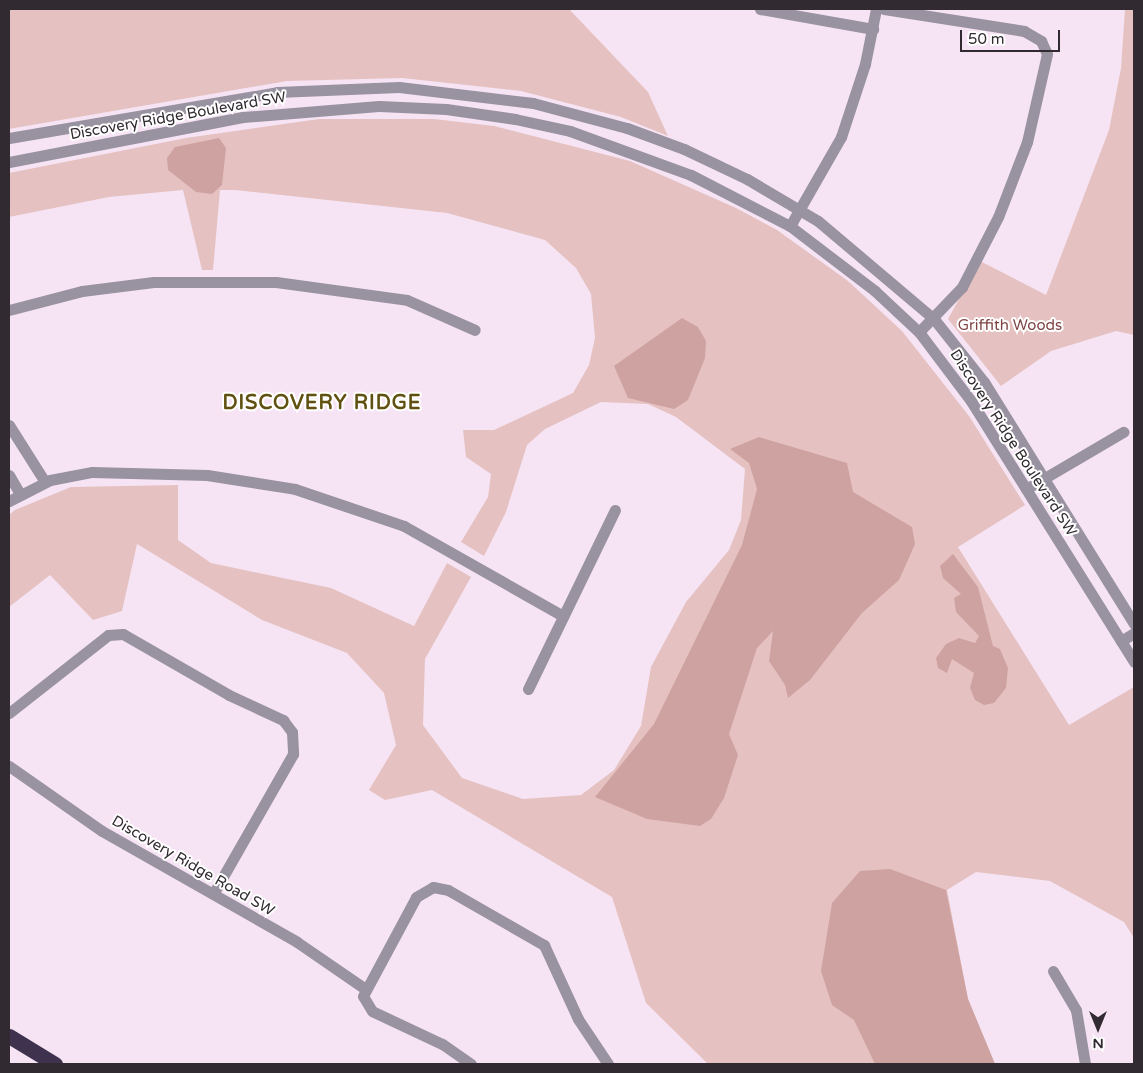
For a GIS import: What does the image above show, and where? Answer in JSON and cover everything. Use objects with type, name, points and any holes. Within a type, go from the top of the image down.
[{"type":"highway","points":[[9,1036],[56,1064]]},
{"type":"street","points":[[760,9],[873,29]]},
{"type":"street","points":[[790,226],[801,210],[841,137],[873,29],[876,9]]},
{"type":"street","points":[[884,9],[1024,30],[1041,41],[1047,54],[1026,142],[998,217],[962,287],[934,319],[919,332]]},
{"type":"street","name":"Discovery Ridge Boulevard SW","points":[[9,138],[277,92],[340,87],[430,89],[533,103],[627,128],[715,163],[801,210],[864,255],[934,319],[984,382],[1134,624]]},
{"type":"street","name":"Discovery Ridge Boulevard SW","points":[[9,162],[302,109],[446,109],[570,131],[628,150],[691,175],[790,226],[868,285],[919,332],[971,401],[1134,662]]},
{"type":"street","points":[[9,310],[82,291],[153,282],[276,282],[406,300],[475,330]]},
{"type":"street","points":[[9,425],[45,482]]},
{"type":"street","points":[[1026,489],[1123,432]]},
{"type":"street","points":[[9,501],[45,482],[92,472],[166,473],[295,489],[404,526],[563,616]]},
{"type":"street","points":[[9,475],[25,491]]},
{"type":"street","points":[[528,688],[615,510]]},
{"type":"street","points":[[1121,641],[1134,633]]},
{"type":"street","points":[[9,713],[108,636],[123,634],[229,696],[283,720],[292,732],[293,754],[213,894]]},
{"type":"street","name":"Discovery Ridge Road SW","points":[[9,766],[102,831],[213,894],[364,988]]},
{"type":"street","points":[[471,1064],[442,1044],[372,1011],[364,1002],[364,988],[416,897],[427,889],[442,888],[544,945],[597,1059],[608,1064]]},
{"type":"street","points":[[1053,971],[1076,1010],[1085,1064]]},
{"type":"green space","points":[[9,9],[569,9],[648,92],[668,136],[621,117],[521,91],[402,78],[287,81],[9,129]]},
{"type":"green space","name":"Griffith Woods","points":[[1125,9],[1134,9],[1134,335],[1116,331],[1051,351],[1001,386],[948,319],[980,261],[1046,295],[1109,130],[1121,68]]},
{"type":"green space","points":[[319,119],[434,119],[494,126],[630,161],[736,208],[777,230],[848,281],[902,331],[969,416],[1025,505],[958,547],[1069,725],[1134,687],[1134,938],[1124,922],[1050,881],[976,872],[947,890],[968,999],[995,1064],[708,1064],[646,1003],[612,897],[432,790],[385,800],[369,790],[396,745],[384,693],[347,653],[262,620],[137,544],[122,611],[93,620],[50,575],[9,607],[9,515],[15,510],[71,487],[178,485],[178,540],[211,563],[331,588],[414,626],[447,563],[471,577],[425,659],[423,725],[462,778],[523,799],[581,795],[614,770],[641,726],[651,667],[686,602],[729,550],[741,520],[745,469],[676,417],[648,404],[601,402],[545,429],[527,445],[506,512],[484,556],[461,542],[488,497],[491,474],[466,457],[463,430],[494,430],[573,393],[589,365],[595,338],[591,294],[576,268],[545,240],[447,213],[235,190],[220,190],[213,270],[202,270],[183,190],[109,197],[9,217],[9,173],[186,138]]},
{"type":"shaded area","points":[[219,138],[226,148],[222,185],[212,194],[196,192],[168,170],[167,158],[175,147]]},
{"type":"shaded area","points":[[682,318],[698,327],[706,341],[705,358],[688,400],[674,409],[628,398],[614,366]]},
{"type":"shaded area","points":[[759,437],[847,463],[853,492],[912,527],[915,544],[899,580],[862,613],[810,680],[788,698],[785,685],[769,661],[773,631],[757,648],[729,734],[738,755],[724,798],[711,819],[700,826],[647,819],[595,797],[654,724],[742,545],[757,489],[749,463],[730,449]]},
{"type":"shaded area","points":[[953,554],[978,587],[993,646],[1000,649],[1008,668],[1006,688],[994,703],[984,705],[975,700],[970,688],[974,673],[952,659],[947,673],[938,668],[936,658],[946,644],[959,638],[975,643],[979,636],[956,612],[954,598],[961,594],[943,578],[940,566]]},
{"type":"shaded area","points":[[890,869],[946,890],[968,999],[995,1064],[875,1064],[854,1020],[832,1005],[821,971],[832,903],[860,871]]},
{"type":"district","name":"DISCOVERY RIDGE","points":[[322,403]]}]
